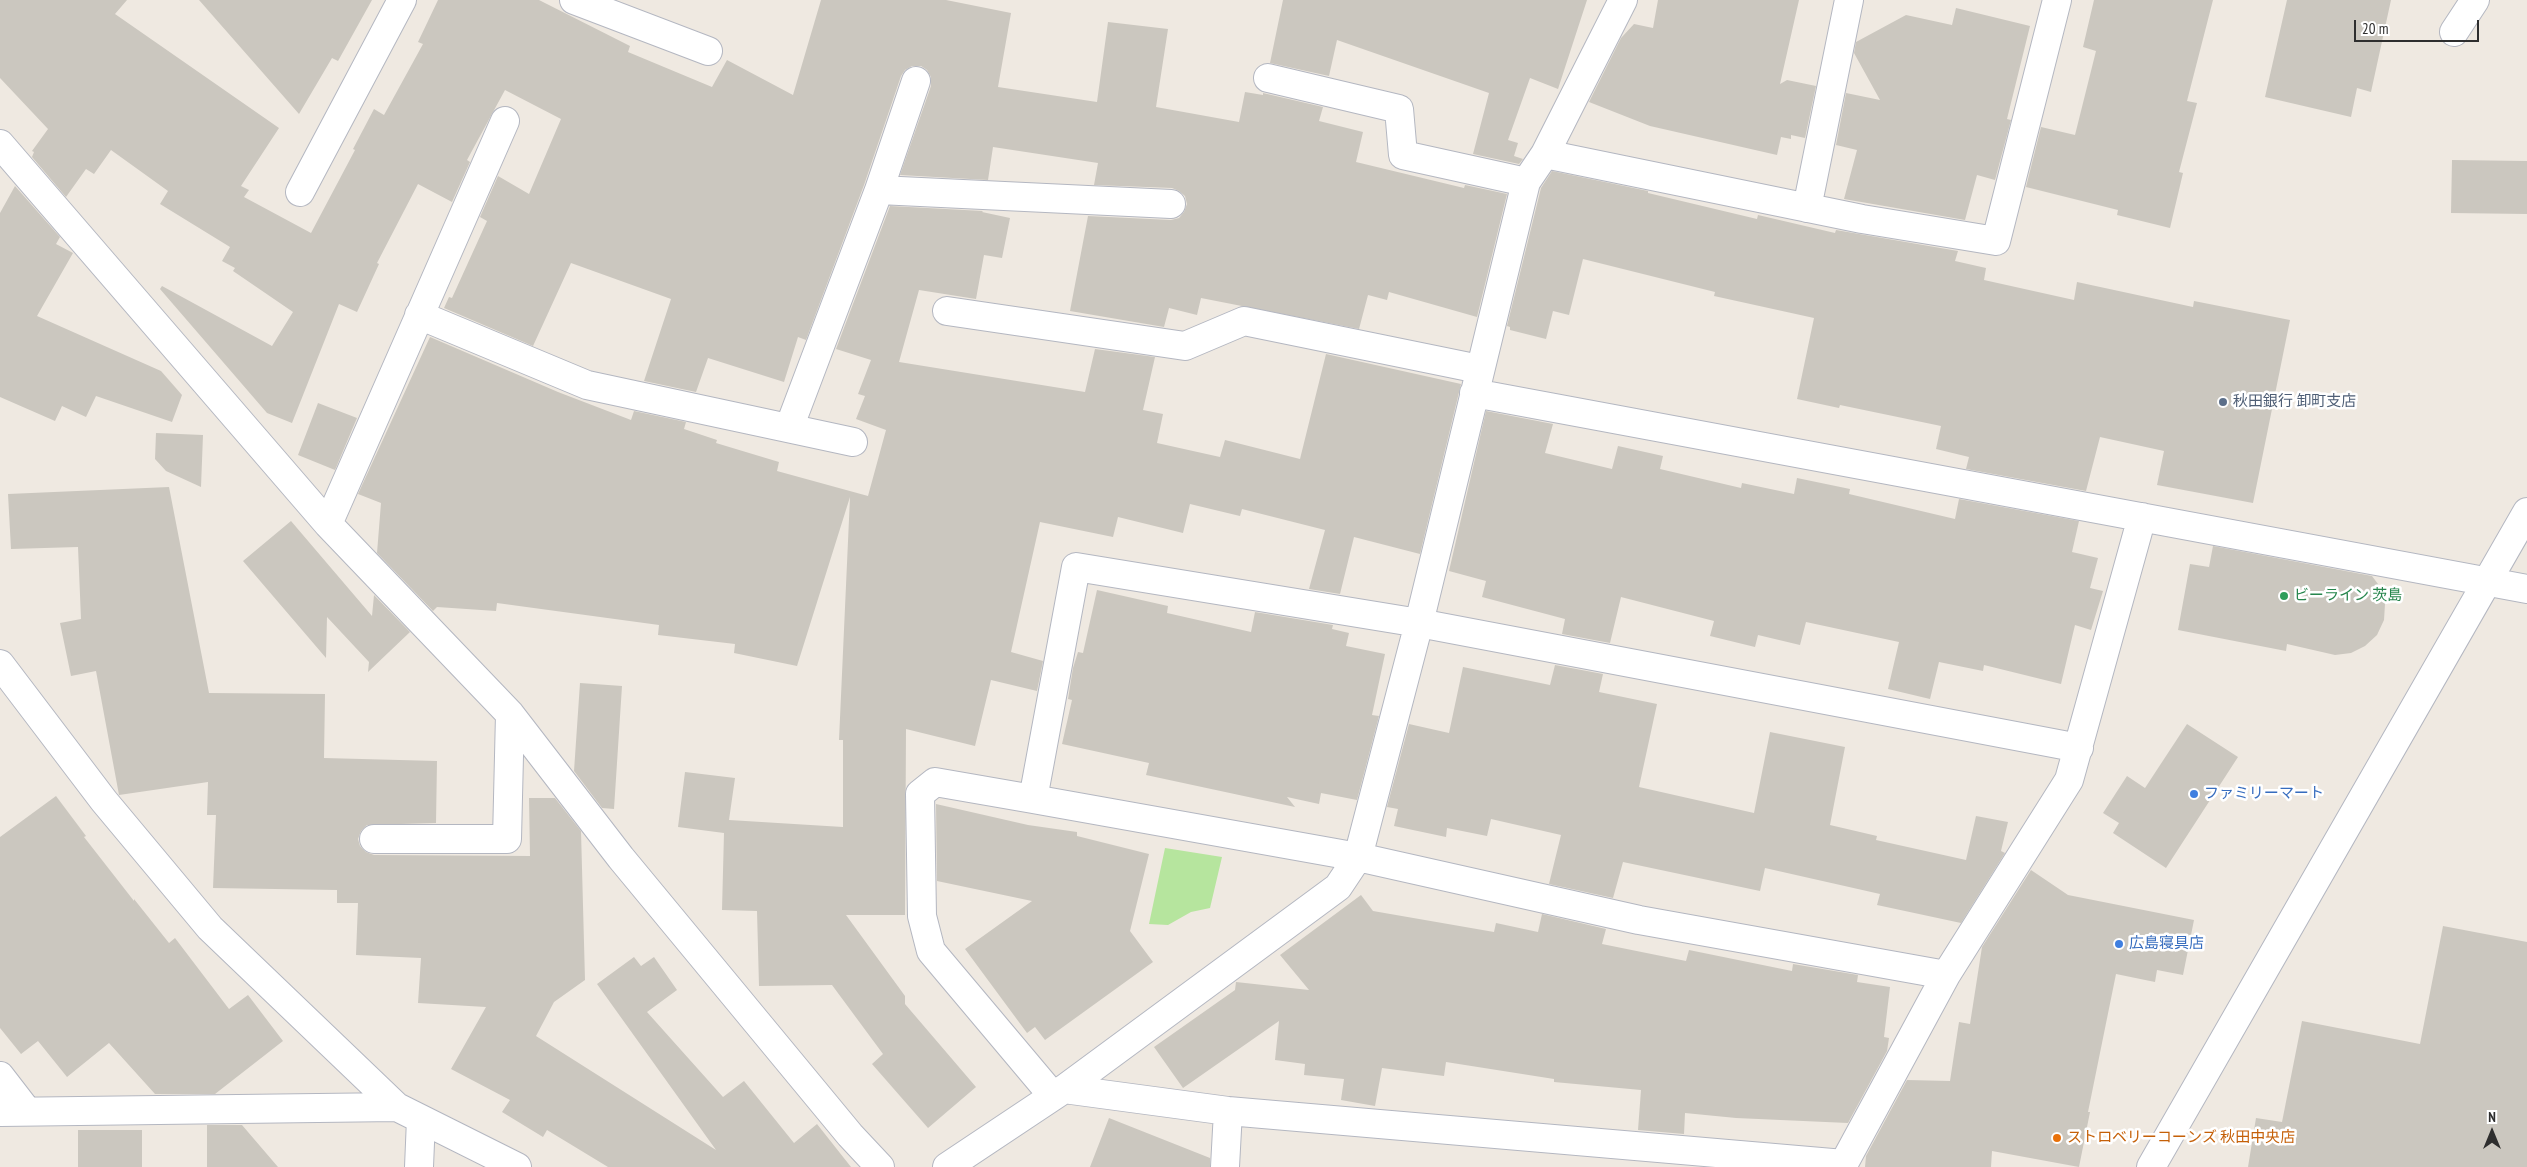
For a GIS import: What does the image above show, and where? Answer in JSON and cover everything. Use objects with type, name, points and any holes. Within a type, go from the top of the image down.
[{"type":"street","points":[[300,192],[402,0]]},
{"type":"street","points":[[574,0],[708,52]]},
{"type":"street","points":[[947,1167],[1058,1092],[1338,887],[1358,857],[1419,623],[1526,182],[1545,154],[1623,0]]},
{"type":"street","points":[[1807,208],[1849,0]]},
{"type":"street","points":[[1545,154],[1807,208],[1996,241],[2057,0]]},
{"type":"street","points":[[2454,32],[2476,0]]},
{"type":"street","points":[[1268,78],[1399,109],[1403,155],[1526,182]]},
{"type":"street","points":[[789,428],[879,190],[916,81]]},
{"type":"street","points":[[328,524],[504,121]]},
{"type":"street","points":[[0,144],[328,524],[510,714],[621,858],[850,1135],[880,1167]]},
{"type":"street","points":[[879,190],[1171,204]]},
{"type":"street","points":[[947,311],[1185,346],[1244,321],[1477,381],[2142,517],[2527,589]]},
{"type":"street","points":[[419,315],[587,385],[853,442]]},
{"type":"street","points":[[2151,1167],[2527,512]]},
{"type":"street","points":[[1946,976],[1639,920],[1358,857],[1033,799],[935,782],[920,794],[922,916],[931,951],[1058,1092],[1228,1111],[1843,1166],[1946,976],[2069,780],[2142,517]]},
{"type":"street","points":[[1033,799],[1076,567],[1419,623],[2079,748]]},
{"type":"street","points":[[0,664],[104,801],[210,928],[397,1107],[517,1167]]},
{"type":"street","points":[[374,839],[507,839],[510,714]]},
{"type":"street","points":[[0,1076],[27,1111]]},
{"type":"street","points":[[0,1112],[397,1107]]},
{"type":"street","points":[[1226,1167],[1228,1111]]},
{"type":"street","points":[[419,1167],[421,1119]]},
{"type":"green space","points":[[1165,848],[1222,857],[1210,908],[1191,912],[1168,925],[1149,924]]},
{"type":"building","points":[[0,0],[127,0],[115,14],[279,128],[241,186],[249,190],[244,197],[311,233],[355,150],[353,149],[374,109],[384,115],[423,44],[418,42],[438,0],[539,0],[630,46],[628,52],[712,87],[727,60],[793,95],[821,0],[946,0],[1011,13],[998,87],[1097,102],[1108,22],[1168,29],[1156,107],[1239,122],[1245,92],[1263,95],[1263,93],[1323,107],[1319,121],[1363,132],[1356,162],[1464,188],[1465,185],[1507,194],[1477,317],[1389,292],[1387,300],[1368,295],[1359,329],[1201,298],[1197,315],[1169,308],[1164,327],[1070,311],[1088,216],[1171,220],[1179,218],[1184,212],[1187,204],[1185,196],[1172,188],[1094,185],[1098,163],[993,147],[988,180],[900,175],[931,86],[931,77],[927,70],[921,66],[912,66],[905,70],[901,76],[864,185],[806,340],[798,337],[784,382],[708,358],[696,392],[644,381],[671,299],[571,263],[533,346],[444,308],[449,297],[452,298],[487,221],[480,217],[498,176],[529,194],[561,119],[505,90],[467,160],[470,162],[452,202],[418,184],[377,263],[379,264],[357,312],[339,304],[292,423],[267,413],[160,289],[162,286],[272,346],[293,312],[233,271],[235,268],[222,261],[230,247],[160,204],[168,191],[111,150],[94,174],[86,169],[66,197],[32,157],[34,152],[32,151],[48,129],[0,78]]},
{"type":"building","points":[[199,0],[372,0],[338,61],[332,58],[299,114]]},
{"type":"building","points":[[1283,0],[1587,0],[1558,89],[1530,78],[1508,140],[1518,143],[1514,156],[1523,159],[1519,164],[1473,154],[1489,93],[1337,40],[1329,76],[1270,63]]},
{"type":"building","points":[[1658,0],[1799,0],[1780,84],[1787,80],[1816,86],[1805,138],[1791,135],[1791,139],[1781,137],[1777,155],[1650,126],[1589,102],[1621,38],[1634,24],[1653,28]]},
{"type":"building","points":[[2094,0],[2213,0],[2187,101],[2197,103],[2179,172],[2183,173],[2170,228],[2117,215],[2118,210],[2026,187],[2041,127],[2075,135],[2096,51],[2083,47]]},
{"type":"building","points":[[2287,0],[2391,0],[2371,92],[2357,88],[2351,117],[2265,97]]},
{"type":"building","points":[[1956,8],[2030,26],[2007,119],[2011,120],[1995,180],[1977,175],[1965,220],[1844,199],[1857,150],[1836,145],[1846,93],[1880,100],[1854,53],[1856,42],[1906,15],[1952,25]]},
{"type":"building","points":[[2452,160],[2527,161],[2527,214],[2451,213]]},
{"type":"building","points":[[1552,171],[1648,191],[1648,193],[1757,219],[1758,215],[1835,233],[1836,230],[1958,251],[1955,261],[1986,268],[1984,280],[2074,300],[2077,282],[2193,307],[2194,301],[2290,320],[2253,503],[2157,485],[2164,451],[2100,437],[2086,491],[1966,469],[1969,457],[1936,449],[1941,426],[1840,405],[1839,408],[1797,399],[1814,318],[1714,296],[1715,292],[1583,259],[1569,315],[1553,311],[1546,339],[1510,330],[1510,327],[1507,326],[1541,188]]},
{"type":"building","points":[[15,186],[60,237],[56,244],[73,253],[37,316],[161,371],[182,395],[172,422],[96,396],[86,417],[62,406],[55,421],[0,397],[0,213]]},
{"type":"building","points":[[890,206],[983,211],[1010,218],[1002,258],[984,255],[976,299],[919,290],[899,362],[1085,392],[1095,349],[1155,357],[1143,410],[1163,414],[1157,443],[1220,457],[1225,440],[1300,459],[1326,354],[1461,384],[1420,554],[1354,537],[1340,594],[1309,589],[1325,530],[1242,509],[1240,516],[1190,504],[1183,533],[1118,517],[1113,537],[1040,522],[1011,652],[1043,661],[1037,691],[991,680],[975,746],[906,729],[905,915],[846,915],[905,996],[905,1004],[976,1087],[928,1128],[872,1064],[883,1054],[832,985],[759,986],[757,911],[722,910],[724,833],[678,827],[685,772],[735,778],[729,820],[843,827],[843,740],[839,740],[850,497],[797,666],[734,653],[735,644],[658,635],[659,625],[497,603],[496,611],[437,607],[433,611],[377,553],[381,503],[358,494],[430,337],[558,392],[631,420],[634,411],[686,422],[684,429],[717,440],[716,443],[779,462],[777,471],[868,496],[886,430],[856,419],[865,396],[858,394],[871,360],[836,349]]},
{"type":"building","points":[[318,403],[357,418],[335,470],[298,455]]},
{"type":"building","points":[[1486,411],[1553,424],[1545,453],[1612,469],[1618,446],[1663,456],[1660,469],[1741,488],[1742,483],[1794,494],[1797,478],[1850,489],[1849,494],[1955,519],[1959,499],[2079,521],[2072,552],[2098,558],[2090,588],[2103,591],[2091,630],[2075,625],[2061,684],[1984,665],[1983,671],[1939,662],[1930,699],[1888,689],[1899,642],[1806,622],[1800,645],[1758,635],[1755,647],[1710,636],[1714,621],[1621,597],[1610,643],[1562,634],[1565,619],[1482,597],[1486,581],[1449,571]]},
{"type":"building","points":[[156,433],[203,435],[201,487],[166,471],[155,459]]},
{"type":"building","points":[[169,487],[209,693],[325,694],[324,758],[437,761],[436,823],[367,825],[361,831],[358,839],[360,846],[366,852],[374,855],[530,856],[529,798],[555,798],[581,831],[585,980],[554,1002],[536,1036],[716,1150],[597,984],[634,957],[641,966],[654,957],[677,990],[647,1012],[723,1097],[744,1081],[794,1143],[817,1124],[851,1167],[608,1167],[547,1130],[543,1137],[502,1112],[510,1100],[451,1069],[486,1007],[418,1003],[421,958],[356,955],[358,903],[337,903],[337,890],[213,888],[216,815],[207,815],[208,782],[119,795],[96,671],[71,676],[60,623],[81,619],[78,547],[11,549],[8,494]]},
{"type":"building","points":[[291,521],[372,616],[374,595],[410,632],[368,672],[369,662],[327,617],[326,658],[243,561]]},
{"type":"building","name":"ビーライン 茨島","points":[[2213,546],[2372,576],[2381,588],[2385,604],[2384,620],[2377,635],[2365,646],[2351,653],[2335,655],[2287,644],[2286,651],[2178,630],[2190,564],[2209,567]]},
{"type":"building","points":[[1097,590],[1168,606],[1167,613],[1251,632],[1255,612],[1333,625],[1332,629],[1349,633],[1346,646],[1385,654],[1372,715],[1379,716],[1357,800],[1321,793],[1319,804],[1287,797],[1295,807],[1146,775],[1149,763],[1062,744],[1072,700],[1068,699],[1073,668],[1078,652],[1083,653]]},
{"type":"building","points":[[1555,665],[1603,674],[1599,692],[1657,704],[1639,787],[1754,813],[1770,732],[1845,747],[1830,825],[1877,836],[1876,840],[1966,860],[1976,816],[2008,822],[2001,851],[2005,853],[1961,923],[1877,905],[1880,894],[1765,868],[1760,891],[1623,862],[1613,898],[1549,884],[1561,835],[1491,819],[1487,836],[1447,828],[1446,837],[1394,826],[1398,809],[1387,807],[1409,724],[1449,733],[1463,667],[1550,685]]},
{"type":"building","points":[[580,683],[622,686],[614,809],[602,808],[574,771]]},
{"type":"building","points":[[2187,724],[2238,757],[2166,868],[2113,833],[2119,823],[2103,813],[2127,776],[2145,788]]},
{"type":"building","points":[[56,796],[86,836],[84,837],[134,901],[134,899],[169,943],[175,938],[229,1009],[248,995],[283,1041],[215,1094],[155,1094],[109,1043],[67,1077],[38,1041],[21,1054],[0,1028],[0,837]]},
{"type":"building","points":[[936,804],[1028,825],[1077,832],[1077,836],[1149,854],[1130,931],[1153,962],[1045,1040],[1035,1027],[1027,1033],[965,949],[1032,901],[937,881]]},
{"type":"building","points":[[2031,870],[2068,895],[2194,920],[2183,975],[2157,970],[2155,982],[2116,974],[2088,1112],[2090,1112],[2079,1167],[1992,1151],[1991,1167],[1865,1167],[1866,1156],[1907,1080],[1950,1081],[1959,1022],[1970,1024],[1982,947]]},
{"type":"building","points":[[1361,895],[1373,911],[1494,932],[1496,923],[1538,932],[1542,914],[1606,929],[1602,944],[1686,961],[1689,950],[1792,971],[1793,964],[1858,975],[1857,982],[1890,987],[1884,1037],[1889,1038],[1887,1051],[1848,1123],[1736,1118],[1685,1113],[1684,1134],[1638,1130],[1641,1090],[1554,1082],[1554,1079],[1446,1062],[1444,1076],[1382,1068],[1375,1106],[1341,1100],[1344,1079],[1304,1075],[1305,1064],[1275,1060],[1279,1021],[1183,1088],[1154,1047],[1235,990],[1236,982],[1309,990],[1280,955]]},
{"type":"building","points":[[2443,926],[2527,942],[2527,1167],[2248,1167],[2256,1118],[2282,1122],[2302,1021],[2420,1044]]},
{"type":"building","points":[[1109,1118],[1210,1158],[1210,1167],[1090,1167]]},
{"type":"building","points":[[207,1125],[242,1125],[278,1167],[207,1167]]},
{"type":"building","points":[[78,1130],[142,1130],[142,1167],[78,1167]]},
{"type":"place","name":"秋田銀行 卸町支店","points":[[2223,402]]},
{"type":"place","name":"ビーライン 茨島","points":[[2284,596]]},
{"type":"place","name":"ファミリーマート","points":[[2194,794]]},
{"type":"place","name":"広島寝具店","points":[[2119,944]]},
{"type":"place","name":"ストロベリーコーンズ 秋田中央店","points":[[2057,1138]]}]
